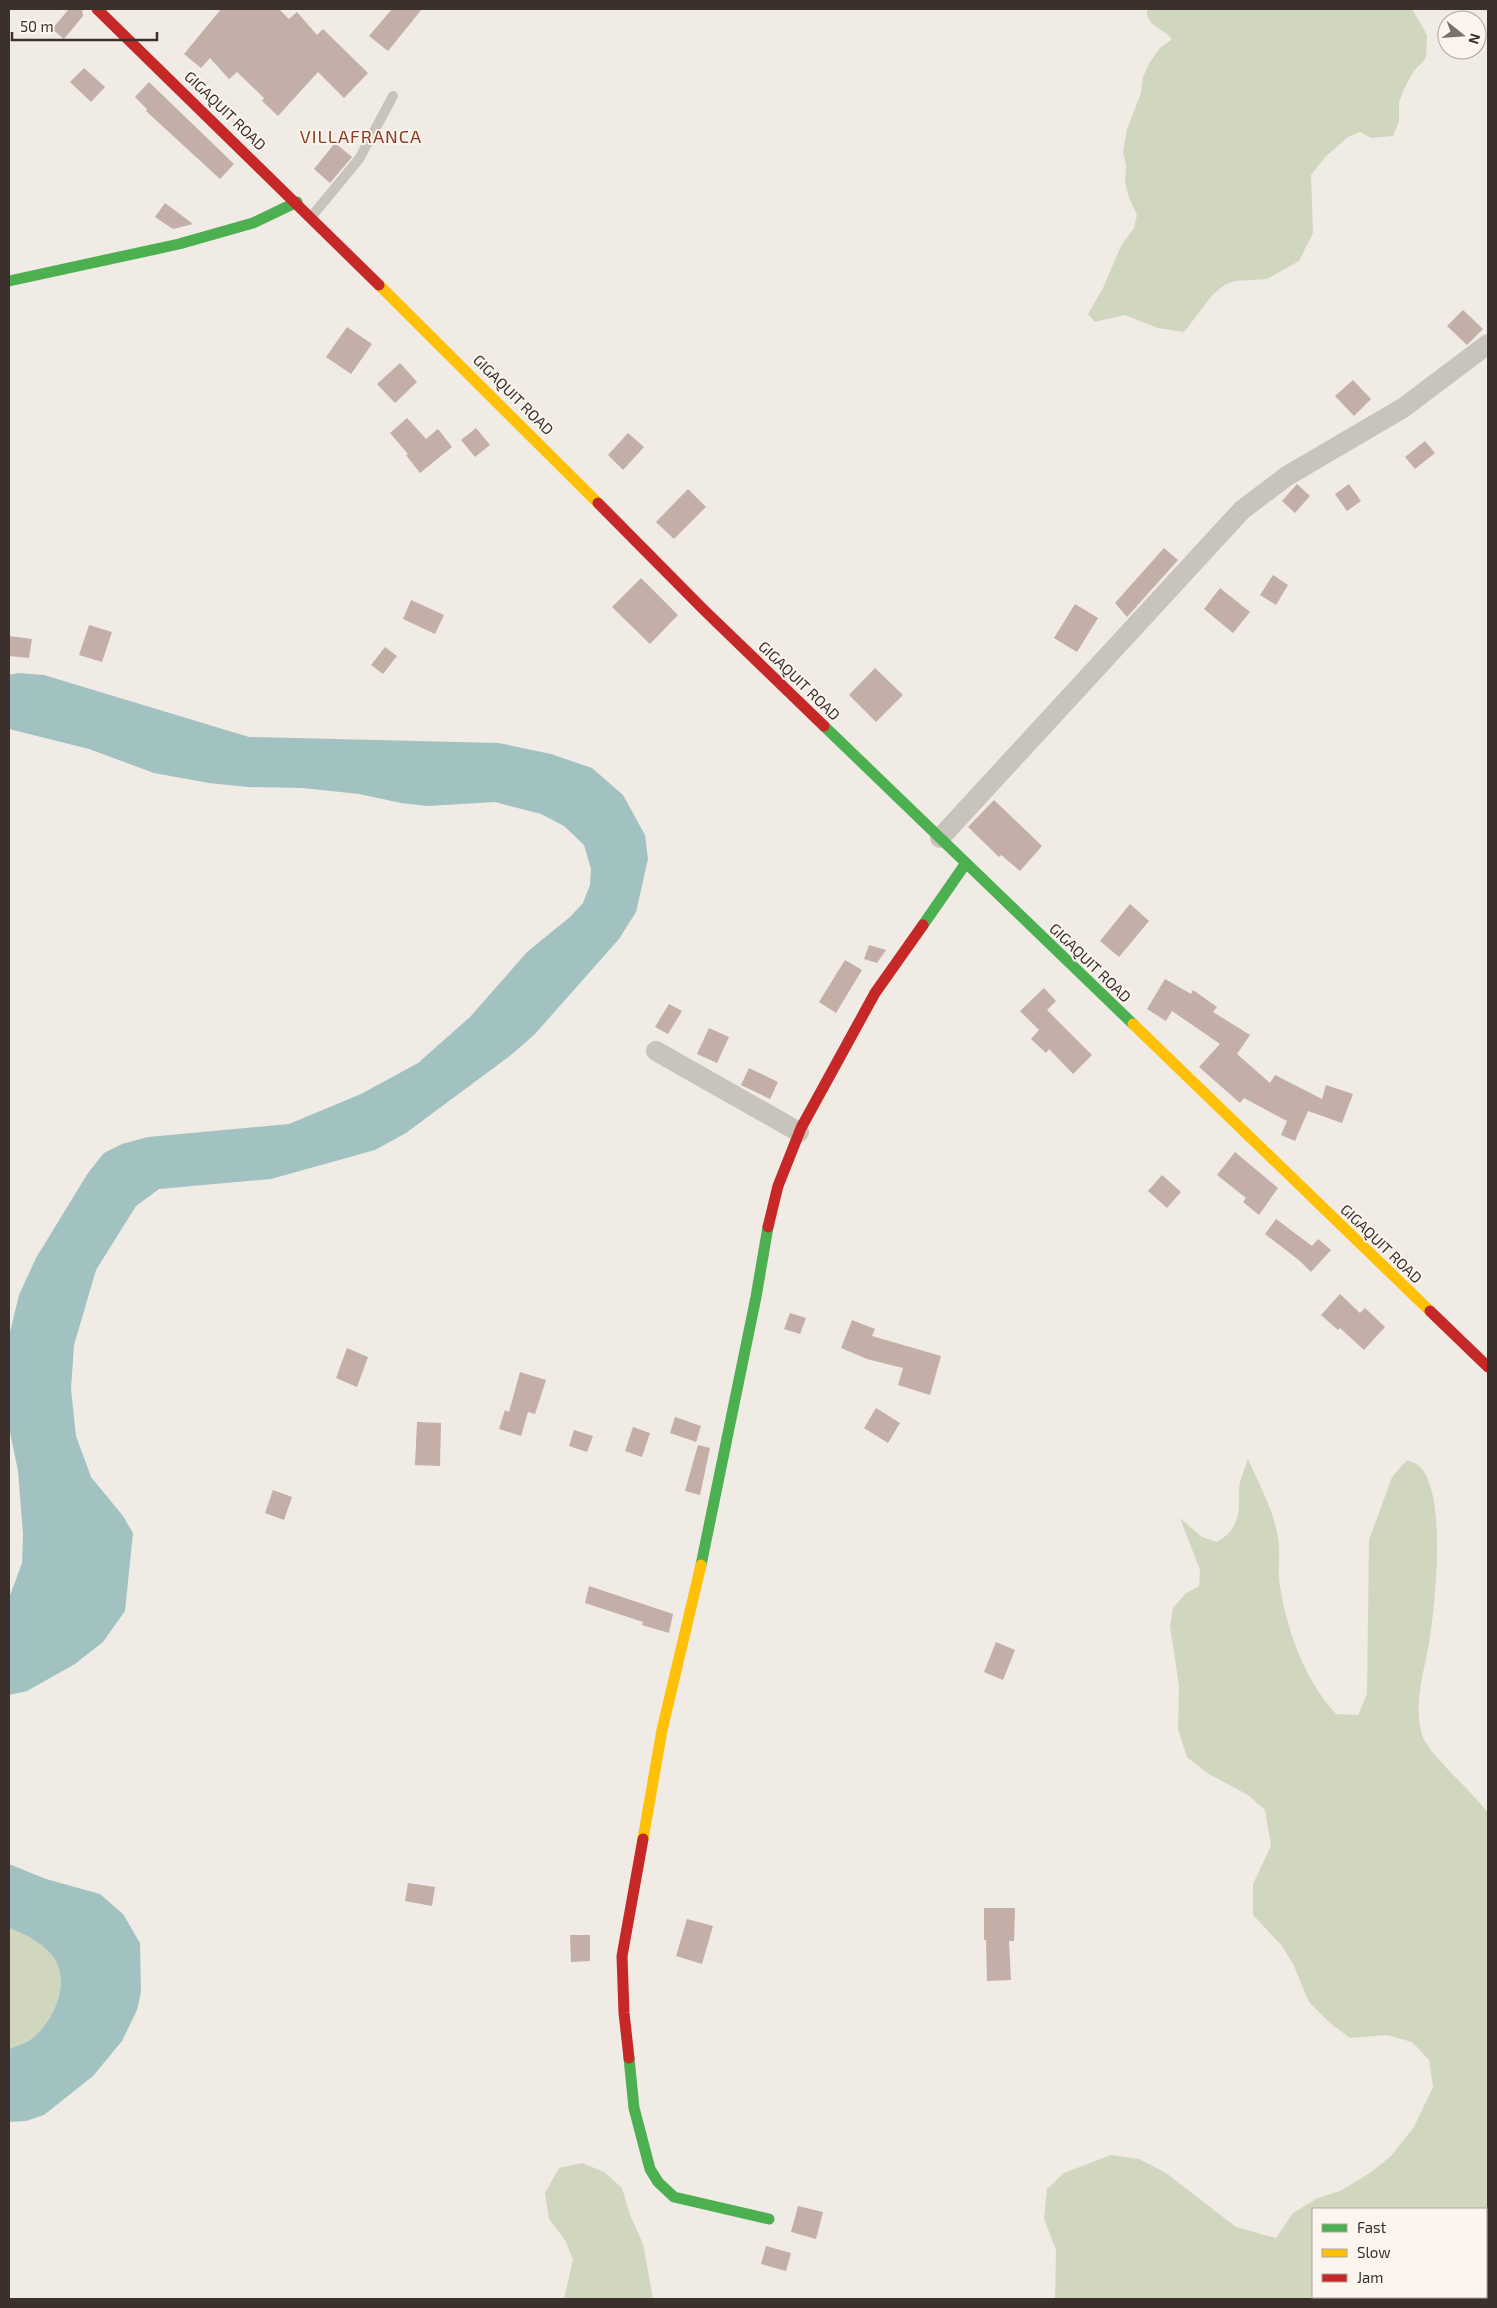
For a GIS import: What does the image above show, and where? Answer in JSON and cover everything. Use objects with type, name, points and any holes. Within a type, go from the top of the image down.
[{"type":"main road","name":"GIGAQUIT ROAD","points":[[97,9],[312,216],[704,610],[1488,1367]]},
{"type":"main road","points":[[9,281],[179,244],[253,223],[297,202]]},
{"type":"main road","points":[[770,2220],[674,2197],[658,2182],[650,2169],[634,2108],[624,2013],[622,1956],[662,1730],[706,1545],[754,1306],[771,1210],[799,1132],[819,1092],[876,993],[966,863]]},
{"type":"street","points":[[940,838],[1242,510],[1287,476],[1403,408],[1488,344]]},
{"type":"street","points":[[656,1051],[799,1132]]},
{"type":"lane","points":[[312,216],[359,158],[393,96]]},
{"type":"green space","points":[[1147,9],[1412,9],[1427,35],[1426,58],[1413,72],[1404,89],[1399,102],[1399,121],[1393,136],[1371,138],[1360,132],[1348,137],[1325,157],[1311,175],[1313,233],[1299,261],[1267,279],[1235,281],[1226,284],[1214,293],[1184,332],[1158,328],[1125,315],[1095,322],[1088,314],[1103,288],[1121,246],[1134,228],[1137,215],[1129,198],[1125,182],[1126,165],[1123,152],[1127,129],[1141,93],[1143,77],[1150,62],[1160,48],[1172,39],[1152,23],[1147,15]]},
{"type":"green space","points":[[1248,1459],[1276,1527],[1279,1543],[1279,1574],[1283,1603],[1293,1638],[1307,1671],[1325,1701],[1336,1714],[1358,1715],[1367,1694],[1369,1540],[1392,1477],[1407,1460],[1419,1466],[1428,1480],[1436,1521],[1437,1569],[1431,1630],[1419,1696],[1419,1722],[1422,1735],[1433,1753],[1488,1813],[1488,2299],[1055,2299],[1056,2250],[1044,2219],[1047,2189],[1064,2173],[1111,2155],[1139,2159],[1166,2173],[1236,2227],[1276,2238],[1293,2213],[1318,2198],[1340,2191],[1370,2173],[1391,2156],[1414,2127],[1433,2087],[1429,2060],[1412,2042],[1387,2035],[1350,2038],[1330,2023],[1309,2002],[1293,1964],[1282,1946],[1253,1915],[1253,1884],[1271,1846],[1265,1810],[1248,1795],[1207,1773],[1187,1757],[1178,1729],[1179,1686],[1170,1626],[1173,1608],[1185,1594],[1199,1586],[1200,1570],[1180,1518],[1202,1537],[1217,1542],[1225,1537],[1237,1520],[1241,1477]]},
{"type":"green space","points":[[9,1928],[32,1939],[51,1954],[57,1964],[60,1988],[53,2012],[39,2032],[25,2043],[9,2049]]},
{"type":"green space","points":[[582,2163],[604,2172],[622,2188],[630,2215],[643,2244],[653,2299],[564,2299],[573,2260],[565,2240],[549,2219],[545,2193],[559,2168]]},
{"type":"water","points":[[18,673],[44,675],[249,737],[499,743],[551,754],[592,768],[623,795],[645,835],[648,859],[636,912],[619,939],[535,1034],[511,1055],[406,1133],[375,1150],[271,1179],[159,1189],[136,1206],[96,1270],[74,1345],[71,1389],[76,1436],[91,1477],[123,1516],[133,1533],[125,1611],[103,1642],[75,1664],[27,1691],[9,1695],[9,1598],[22,1563],[23,1535],[18,1471],[9,1427],[9,1336],[19,1295],[36,1258],[88,1173],[104,1153],[122,1144],[148,1137],[289,1124],[361,1094],[418,1063],[470,1017],[527,952],[570,917],[583,903],[590,885],[591,869],[584,845],[564,826],[541,814],[495,802],[428,806],[401,803],[359,794],[303,788],[248,787],[209,783],[154,773],[89,749],[9,729],[9,675]]},
{"type":"water","points":[[9,1864],[46,1879],[100,1894],[123,1914],[140,1943],[141,1992],[137,2010],[122,2041],[93,2076],[44,2115],[26,2121],[9,2122],[9,2049],[30,2040],[46,2023],[58,2000],[60,1976],[57,1964],[43,1946],[9,1928]]},
{"type":"building","points":[[69,9],[82,9],[83,16],[64,39],[52,29]]},
{"type":"building","points":[[221,9],[279,9],[289,19],[297,12],[317,35],[323,29],[368,73],[344,98],[318,72],[278,116],[262,101],[264,98],[237,72],[229,79],[210,58],[201,68],[184,54]]},
{"type":"building","points":[[392,9],[422,9],[388,51],[369,36]]},
{"type":"building","points":[[84,68],[105,87],[91,102],[70,82]]},
{"type":"building","points":[[149,82],[234,164],[220,179],[146,111],[147,109],[135,97]]},
{"type":"building","points":[[335,143],[352,157],[330,183],[314,169]]},
{"type":"building","points":[[165,203],[193,224],[173,229],[155,217]]},
{"type":"building","points":[[1463,310],[1483,329],[1467,345],[1447,326]]},
{"type":"building","points":[[347,327],[372,344],[351,374],[326,357]]},
{"type":"building","points":[[400,363],[417,382],[395,403],[377,384]]},
{"type":"building","points":[[1353,380],[1371,399],[1354,416],[1335,396]]},
{"type":"building","points":[[407,418],[426,439],[438,429],[452,447],[420,473],[406,455],[408,454],[390,433]]},
{"type":"building","points":[[476,428],[490,445],[475,457],[461,440]]},
{"type":"building","points":[[628,433],[644,447],[623,470],[608,455]]},
{"type":"building","points":[[1425,441],[1435,453],[1415,469],[1405,457]]},
{"type":"building","points":[[1297,484],[1310,496],[1295,513],[1282,501]]},
{"type":"building","points":[[1349,484],[1361,501],[1347,511],[1335,494]]},
{"type":"building","points":[[688,489],[706,507],[674,539],[656,522]]},
{"type":"building","points":[[1164,548],[1178,560],[1127,617],[1115,603]]},
{"type":"building","points":[[1273,575],[1288,585],[1276,605],[1260,595]]},
{"type":"building","points":[[641,578],[678,615],[650,644],[612,607]]},
{"type":"building","points":[[1220,588],[1250,612],[1233,633],[1204,609]]},
{"type":"building","points":[[411,600],[444,615],[435,634],[403,619]]},
{"type":"building","points":[[1075,604],[1098,618],[1077,652],[1054,638]]},
{"type":"building","points":[[89,625],[112,632],[102,662],[79,655]]},
{"type":"building","points":[[9,636],[32,639],[29,658],[9,656]]},
{"type":"building","points":[[385,647],[397,656],[383,674],[371,665]]},
{"type":"building","points":[[875,668],[903,695],[876,722],[849,695]]},
{"type":"building","points":[[994,800],[1042,846],[1020,871],[1001,855],[999,857],[968,827]]},
{"type":"building","points":[[1130,904],[1149,921],[1119,957],[1100,941]]},
{"type":"building","points":[[869,945],[886,950],[877,963],[864,959]]},
{"type":"building","points":[[845,960],[862,970],[836,1013],[819,1002]]},
{"type":"building","points":[[1165,979],[1191,994],[1193,990],[1217,1007],[1213,1012],[1250,1035],[1237,1054],[1270,1083],[1275,1075],[1322,1099],[1326,1085],[1353,1094],[1342,1123],[1308,1111],[1295,1141],[1281,1135],[1287,1121],[1244,1098],[1240,1103],[1199,1067],[1220,1044],[1172,1011],[1166,1021],[1147,1009]]},
{"type":"building","points":[[1044,988],[1056,1001],[1047,1010],[1092,1055],[1073,1074],[1049,1049],[1046,1053],[1031,1039],[1039,1030],[1020,1011]]},
{"type":"building","points":[[669,1004],[682,1011],[668,1034],[655,1027]]},
{"type":"building","points":[[709,1028],[729,1037],[717,1063],[697,1054]]},
{"type":"building","points":[[749,1068],[778,1082],[770,1099],[741,1085]]},
{"type":"building","points":[[1235,1152],[1278,1188],[1259,1215],[1243,1202],[1246,1198],[1217,1175]]},
{"type":"building","points":[[1162,1175],[1181,1192],[1167,1208],[1148,1191]]},
{"type":"building","points":[[1276,1219],[1312,1246],[1318,1239],[1331,1250],[1311,1272],[1265,1234]]},
{"type":"building","points":[[1340,1294],[1360,1313],[1365,1308],[1385,1327],[1364,1350],[1340,1328],[1338,1330],[1321,1315]]},
{"type":"building","points":[[790,1313],[806,1318],[800,1334],[784,1329]]},
{"type":"building","points":[[852,1320],[875,1329],[872,1336],[941,1356],[930,1395],[898,1385],[903,1368],[867,1359],[841,1348]]},
{"type":"building","points":[[347,1348],[368,1357],[357,1387],[336,1378]]},
{"type":"building","points":[[520,1372],[546,1380],[535,1414],[528,1412],[521,1436],[499,1429],[505,1410],[509,1412]]},
{"type":"building","points":[[876,1408],[900,1423],[888,1443],[864,1428]]},
{"type":"building","points":[[675,1417],[701,1426],[696,1442],[670,1433]]},
{"type":"building","points":[[417,1422],[441,1423],[440,1466],[415,1465]]},
{"type":"building","points":[[633,1427],[650,1433],[642,1457],[625,1451]]},
{"type":"building","points":[[574,1430],[593,1436],[587,1452],[569,1446]]},
{"type":"building","points":[[698,1445],[710,1448],[700,1495],[685,1491]]},
{"type":"building","points":[[273,1490],[292,1497],[284,1520],[265,1513]]},
{"type":"building","points":[[589,1586],[673,1614],[669,1633],[642,1625],[643,1622],[585,1603]]},
{"type":"building","points":[[996,1642],[1015,1650],[1003,1680],[984,1672]]},
{"type":"building","points":[[408,1883],[435,1887],[432,1906],[405,1901]]},
{"type":"building","points":[[984,1908],[1015,1908],[1014,1941],[1009,1941],[1011,1980],[987,1981]]},
{"type":"building","points":[[687,1919],[713,1926],[702,1964],[676,1956]]},
{"type":"building","points":[[570,1935],[590,1935],[590,1961],[571,1962]]},
{"type":"building","points":[[798,2206],[823,2212],[816,2239],[791,2232]]},
{"type":"building","points":[[766,2246],[791,2253],[786,2271],[761,2264]]},
{"type":"traffic: fast","points":[[9,281],[179,244],[253,223],[297,202]]},
{"type":"traffic: fast","points":[[824,726],[1133,1024]]},
{"type":"traffic: fast","points":[[923,925],[966,863]]},
{"type":"traffic: fast","points":[[701,1565],[756,1297],[768,1227]]},
{"type":"traffic: fast","points":[[629,2058],[634,2108],[650,2169],[658,2182],[674,2197],[769,2219]]},
{"type":"traffic: slow","points":[[379,285],[598,503]]},
{"type":"traffic: slow","points":[[1133,1024],[1430,1311]]},
{"type":"traffic: slow","points":[[643,1839],[662,1730],[701,1565]]},
{"type":"traffic: jam","points":[[97,9],[379,285]]},
{"type":"traffic: jam","points":[[598,503],[704,610],[824,726]]},
{"type":"traffic: jam","points":[[768,1227],[778,1186],[801,1128],[875,993],[923,925]]},
{"type":"traffic: jam","points":[[1430,1311],[1488,1367]]},
{"type":"traffic: jam","points":[[629,2058],[624,2013],[622,1956],[643,1839]]},
{"type":"district","name":"VILLAFRANCA","points":[[361,137]]}]
